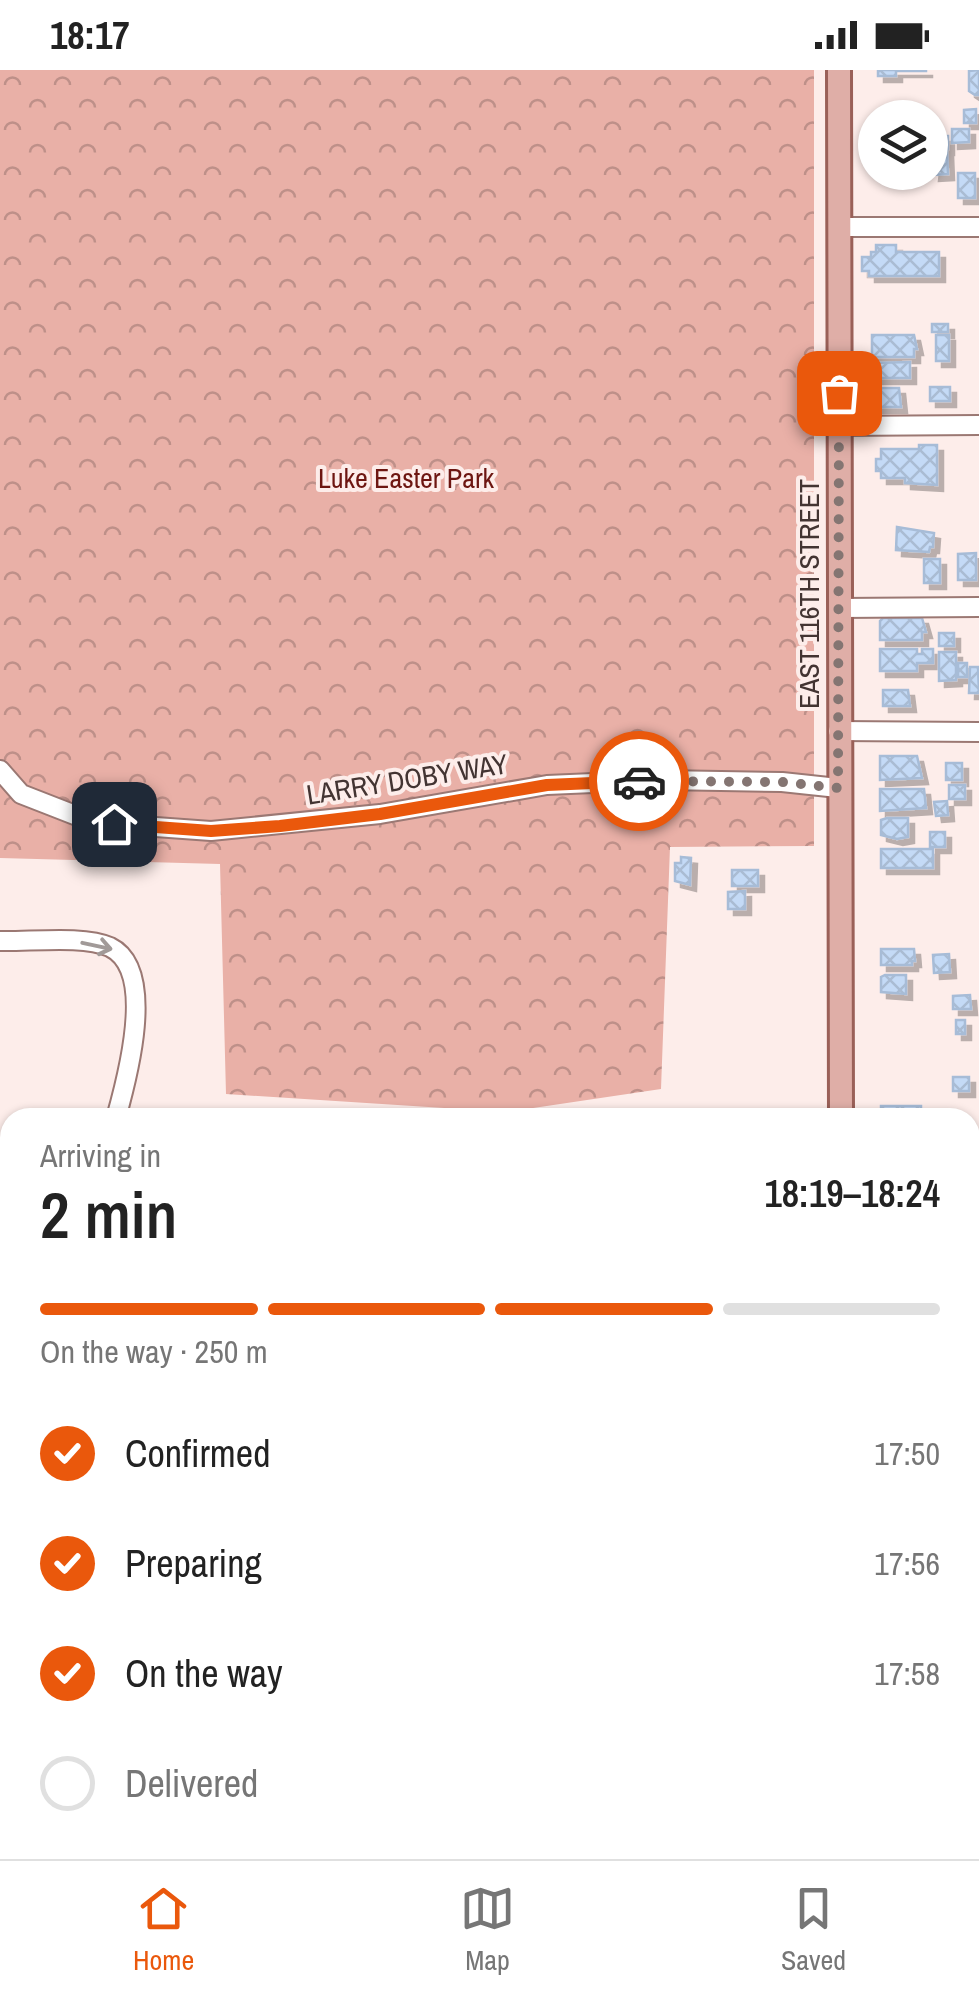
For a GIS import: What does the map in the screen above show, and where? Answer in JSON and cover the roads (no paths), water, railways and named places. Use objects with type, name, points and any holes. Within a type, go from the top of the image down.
[{"type":"main road","name":"EAST 116TH STREET","points":[[838,70],[841,1108]]},
{"type":"street","points":[[840,227],[979,227]]},
{"type":"street","points":[[838,426],[979,425]]},
{"type":"street","points":[[840,608],[979,606]]},
{"type":"street","points":[[838,732],[979,732]]},
{"type":"street","name":"LARRY DOBY WAY","points":[[0,770],[20,794],[80,817],[114,824],[211,831],[380,814],[547,785],[664,780],[782,782],[838,788]]},
{"type":"street","points":[[0,941],[92,942],[112,948],[131,971],[136,998],[129,1071],[119,1108]]},
{"type":"park label","name":"Luke Easter Park","points":[[406,478]]}]
